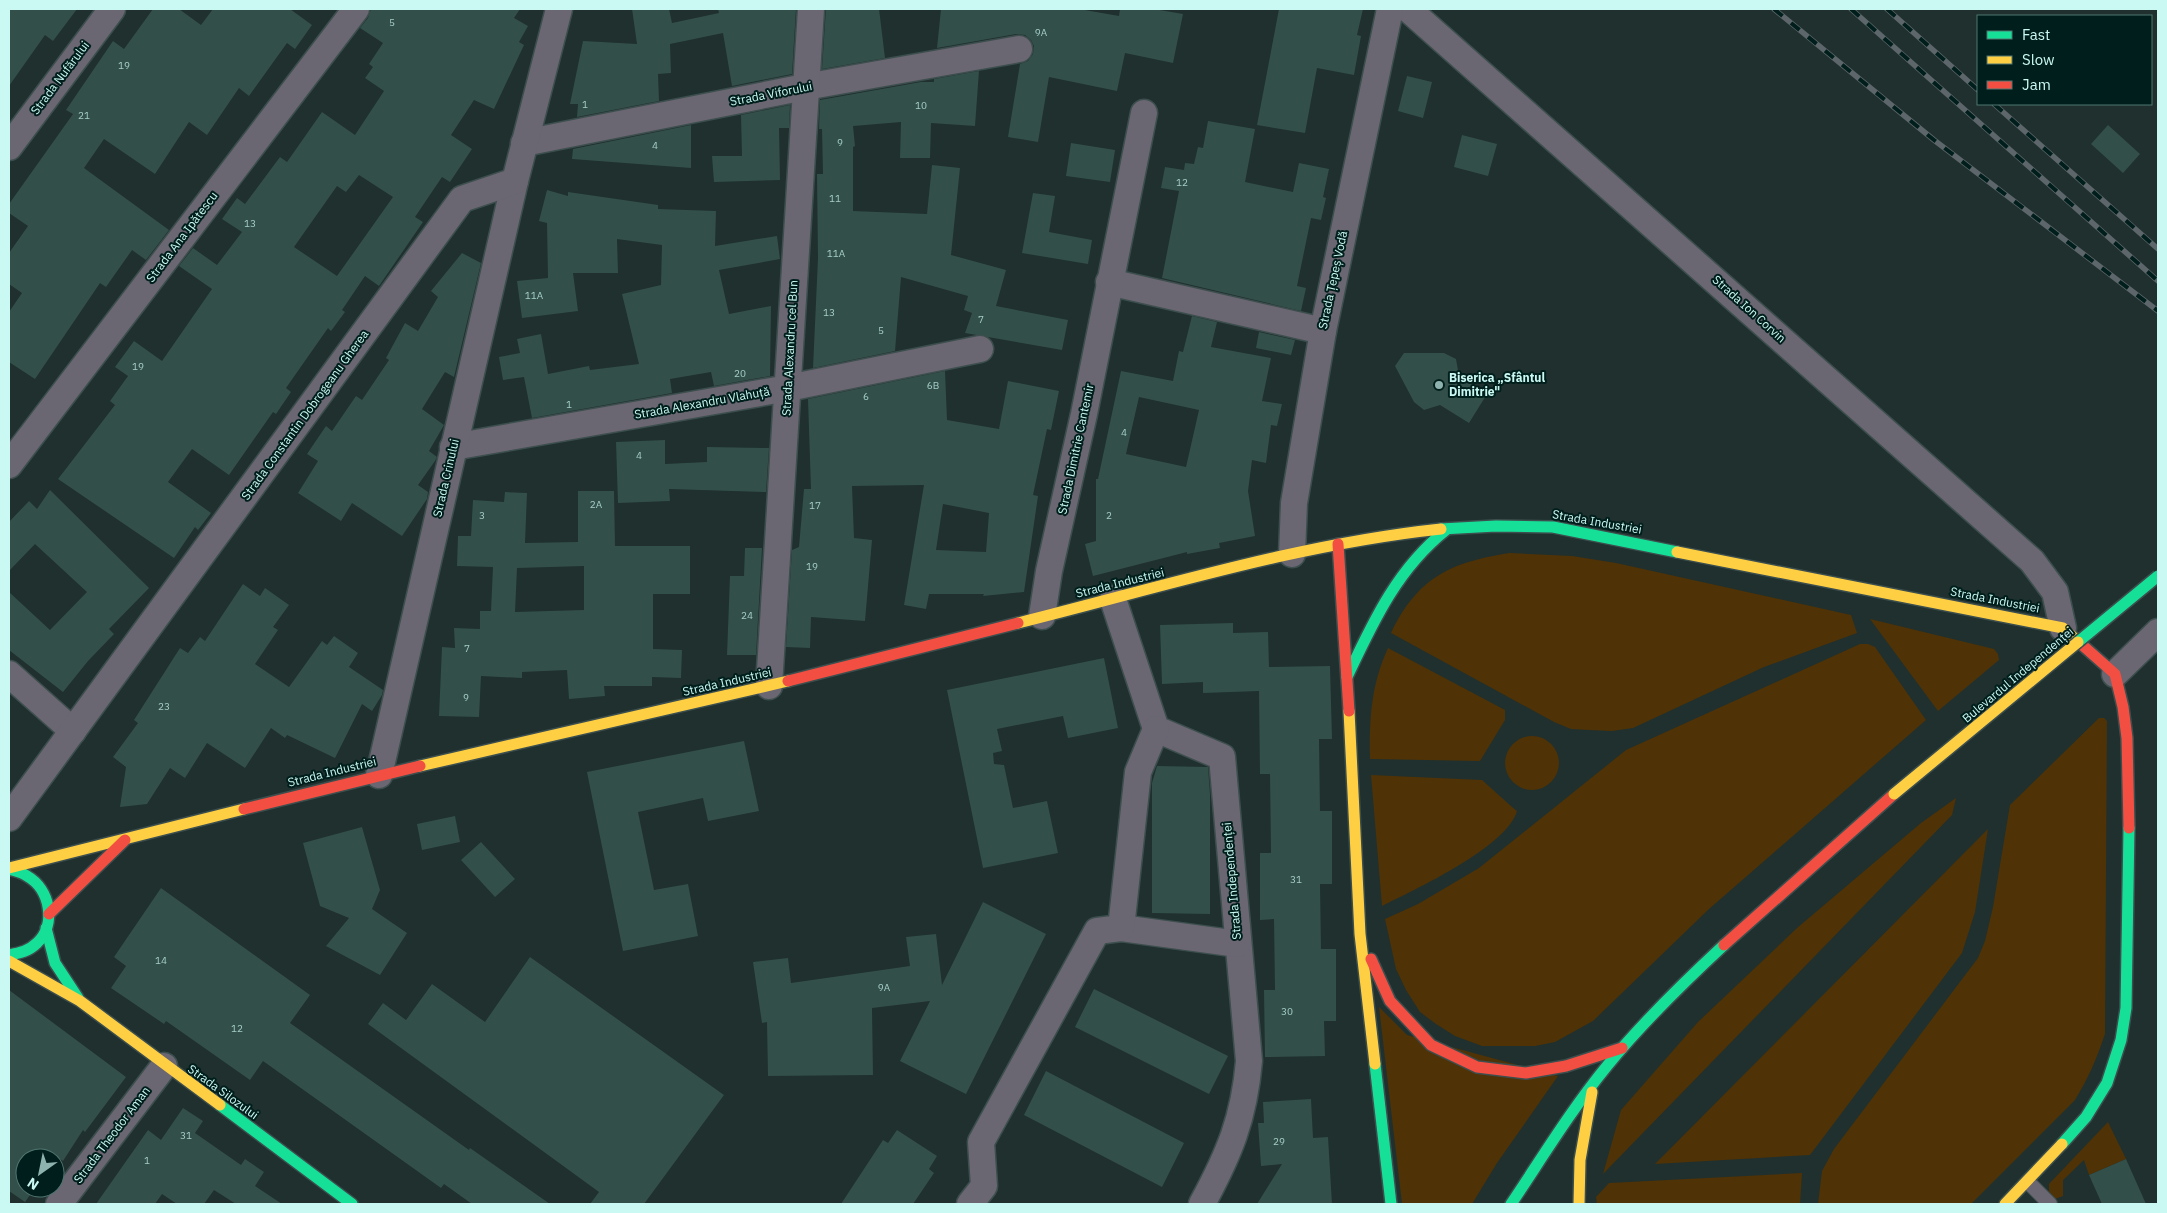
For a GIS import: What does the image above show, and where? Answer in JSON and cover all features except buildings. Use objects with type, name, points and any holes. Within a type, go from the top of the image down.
[{"type":"street","name":"Strada Nufărului","points":[[9,147],[112,9]]},
{"type":"street","name":"Strada Ana Ipătescu","points":[[9,465],[356,9]]},
{"type":"street","points":[[515,181],[559,9]]},
{"type":"street","name":"Strada Alexandru cel Bun","points":[[769,686],[811,9]]},
{"type":"street","name":"Strada Țepeș Vodă","points":[[1292,554],[1294,503],[1323,331],[1390,9]]},
{"type":"street","name":"Strada Ion Corvin","points":[[1408,9],[2032,561],[2055,592],[2063,628]]},
{"type":"street","name":"Strada Viforului","points":[[524,143],[805,87],[1019,49]]},
{"type":"street","name":"Strada Dimitrie Cantemir","points":[[1042,616],[1049,571],[1084,414],[1144,113]]},
{"type":"street","name":"Strada Crinului","points":[[379,775],[515,181]]},
{"type":"street","name":"Strada Constantin Dobrogeanu Gherea","points":[[9,818],[462,199],[515,181]]},
{"type":"street","points":[[1109,282],[1323,331]]},
{"type":"street","name":"Strada Alexandru Vlahuță","points":[[453,447],[788,388],[980,349]]},
{"type":"street","name":"Strada Industriei","points":[[9,868],[379,775],[769,686],[1292,554],[1338,544],[1446,530],[1490,526],[1553,527],[2063,628],[2116,674]]},
{"type":"street","points":[[1347,678],[1384,602],[1399,578],[1417,556],[1446,530]]},
{"type":"street","points":[[1338,544],[1360,934],[1391,1204]]},
{"type":"street","name":"Bulevardul Independenței","points":[[1510,1204],[1593,1084],[1622,1048],[1660,1008],[1764,908],[1894,794],[2158,576]]},
{"type":"street","points":[[1113,599],[1156,729],[1138,772],[1121,928]]},
{"type":"street","points":[[2012,1201],[2086,1117],[2107,1083],[2121,1040],[2127,973],[2128,776],[2127,738],[2116,674],[2158,632]]},
{"type":"street","points":[[9,674],[73,731]]},
{"type":"street","name":"Strada Independenței","points":[[1156,729],[1222,757],[1249,1061],[1246,1096],[1237,1130],[1202,1204]]},
{"type":"street","points":[[49,914],[126,839]]},
{"type":"street","name":"Strada Silozului","points":[[9,868],[32,877],[42,887],[48,900],[49,914],[46,928],[39,940],[28,950],[9,955]]},
{"type":"street","name":"Strada Silozului","points":[[46,928],[55,963],[80,1001]]},
{"type":"street","points":[[970,1204],[984,1186],[981,1142],[1097,931],[1121,928],[1238,944]]},
{"type":"street","points":[[1360,934],[1390,1001],[1431,1045],[1477,1067],[1526,1072],[1566,1066],[1622,1048]]},
{"type":"street","name":"Strada Silozului","points":[[9,961],[80,1001],[164,1066],[352,1204]]},
{"type":"street","name":"Strada Theodor Aman","points":[[59,1204],[164,1066]]},
{"type":"street","points":[[1579,1204],[1580,1160],[1593,1084]]},
{"type":"lane","points":[[2028,1182],[2050,1204]]},
{"type":"shaded area","points":[[1510,553],[1572,556],[1616,563],[1851,615],[1857,633],[1764,667],[1633,728],[1612,731],[1571,729],[1554,722],[1391,633],[1401,614],[1413,598],[1438,575],[1470,561]]},
{"type":"shaded area","points":[[1870,619],[1994,649],[1998,654],[1999,660],[1938,711]]},
{"type":"shaded area","points":[[1860,644],[1868,644],[1875,647],[1926,720],[1709,909],[1593,1021],[1555,1042],[1535,1046],[1482,1046],[1455,1036],[1420,1012],[1406,990],[1396,969],[1385,919],[1418,904],[1479,868],[1626,750]]},
{"type":"shaded area","points":[[1388,648],[1505,710],[1505,720],[1480,761],[1370,759],[1372,702],[1378,675]]},
{"type":"shaded area","points":[[2099,718],[2104,718],[2107,721],[2105,1034],[2092,1068],[2080,1092],[2075,1100],[1971,1204],[1818,1204],[1822,1171],[1834,1149],[1978,958],[1985,941],[1993,907],[2010,805]]},
{"type":"shaded area","points":[[1527,736],[1537,736],[1547,740],[1555,748],[1559,763],[1555,778],[1547,786],[1537,790],[1527,790],[1517,786],[1509,778],[1505,768],[1505,758],[1509,748],[1517,740]]},
{"type":"shaded area","points":[[1371,775],[1482,780],[1517,811],[1510,825],[1478,853],[1458,866],[1382,906]]},
{"type":"shaded area","points":[[1956,798],[1952,815],[1603,1174],[1621,1110],[1698,1022],[1797,928],[1921,823]]},
{"type":"shaded area","points":[[1988,829],[1975,912],[1962,953],[1810,1155],[1655,1164]]},
{"type":"shaded area","points":[[1379,1007],[1407,1035],[1558,1076],[1497,1163],[1472,1204],[1402,1204]]},
{"type":"shaded area","points":[[2108,1122],[2126,1159],[2089,1175],[2084,1160],[2063,1180],[2063,1196],[2055,1199],[2049,1192],[2049,1184]]},
{"type":"shaded area","points":[[1802,1173],[1800,1204],[1597,1204],[1596,1197],[1609,1183]]},
{"type":"railway","points":[[1774,9],[1934,140],[2158,311]]},
{"type":"railway","points":[[1851,9],[2158,281]]},
{"type":"railway","points":[[1887,9],[1977,89]]},
{"type":"railway","points":[[1995,105],[2158,249]]},
{"type":"traffic: fast","points":[[1441,529],[1496,526],[1553,527],[1677,552]]},
{"type":"traffic: fast","points":[[1347,677],[1377,617],[1400,579],[1429,545],[1446,530]]},
{"type":"traffic: fast","points":[[2078,642],[2158,576]]},
{"type":"traffic: fast","points":[[2062,1144],[2086,1117],[2107,1083],[2121,1040],[2126,1008],[2129,828]]},
{"type":"traffic: fast","points":[[9,869],[25,875],[41,889],[46,898],[49,917],[43,935],[37,943],[31,948],[9,955]]},
{"type":"traffic: fast","points":[[46,928],[55,963],[78,998]]},
{"type":"traffic: fast","points":[[1511,1204],[1569,1117],[1607,1066],[1663,1004],[1724,945]]},
{"type":"traffic: fast","points":[[1375,1064],[1391,1204]]},
{"type":"traffic: fast","points":[[220,1105],[352,1204]]},
{"type":"traffic: slow","points":[[1018,623],[1281,556],[1334,545],[1441,529]]},
{"type":"traffic: slow","points":[[1677,552],[2063,628],[2080,643]]},
{"type":"traffic: slow","points":[[1894,794],[2078,642]]},
{"type":"traffic: slow","points":[[420,766],[788,681]]},
{"type":"traffic: slow","points":[[1349,711],[1360,934],[1375,1064]]},
{"type":"traffic: slow","points":[[9,868],[244,809]]},
{"type":"traffic: slow","points":[[9,961],[80,1001],[220,1105]]},
{"type":"traffic: slow","points":[[1579,1204],[1580,1160],[1592,1092]]},
{"type":"traffic: slow","points":[[2005,1204],[2062,1144]]},
{"type":"traffic: jam","points":[[1338,544],[1349,711]]},
{"type":"traffic: jam","points":[[788,681],[1018,623]]},
{"type":"traffic: jam","points":[[2080,643],[2115,674],[2123,707],[2127,738],[2129,828]]},
{"type":"traffic: jam","points":[[244,809],[420,766]]},
{"type":"traffic: jam","points":[[1724,945],[1894,794]]},
{"type":"traffic: jam","points":[[49,914],[125,840]]},
{"type":"traffic: jam","points":[[1371,959],[1390,1001],[1431,1045],[1477,1067],[1526,1073],[1566,1066],[1622,1048]]},
{"type":"place","name":"Biserica „Sfântul Dimitrie\"","points":[[1439,385]]}]
